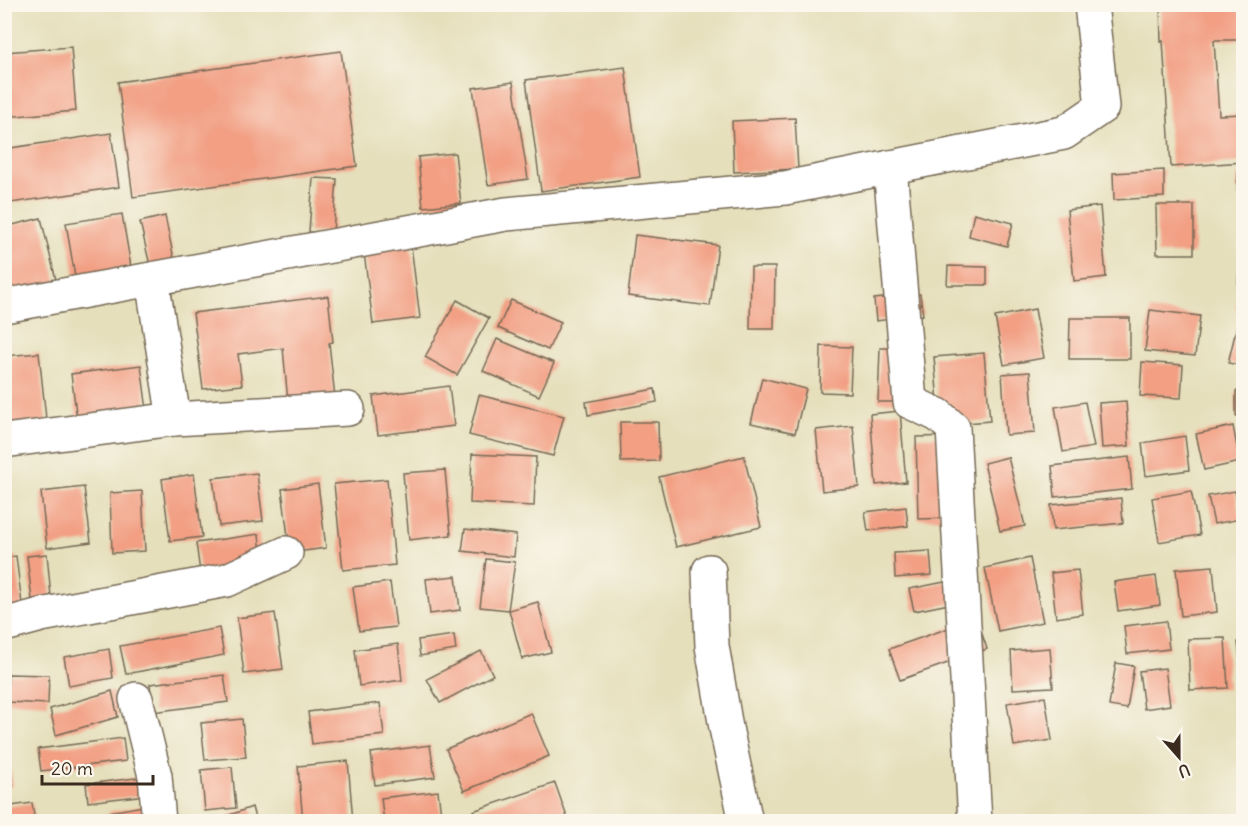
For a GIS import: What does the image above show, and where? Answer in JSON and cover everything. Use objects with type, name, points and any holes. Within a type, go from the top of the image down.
[{"type":"street","points":[[4,306],[506,214],[785,188],[1064,133],[1102,107],[1091,4]]},
{"type":"street","points":[[890,167],[910,402],[938,415],[953,428],[975,822]]},
{"type":"street","points":[[152,279],[174,419]]},
{"type":"street","points":[[4,441],[174,419],[348,409]]},
{"type":"street","points":[[4,625],[41,615],[227,580],[286,553]]},
{"type":"street","points":[[709,571],[712,646],[726,728],[746,822]]},
{"type":"street","points":[[136,699],[155,776],[159,822]]},
{"type":"building","points":[[1160,4],[1244,4],[1244,40],[1214,40],[1219,115],[1244,114],[1244,162],[1171,167]]},
{"type":"building","points":[[71,47],[76,111],[4,117],[4,52]]},
{"type":"building","points":[[341,51],[357,166],[133,197],[118,82]]},
{"type":"building","points":[[625,67],[640,177],[541,191],[526,80]]},
{"type":"building","points":[[513,82],[528,179],[488,185],[473,88]]},
{"type":"building","points":[[795,118],[798,169],[734,172],[732,121]]},
{"type":"building","points":[[111,133],[119,187],[4,204],[4,149]]},
{"type":"building","points":[[455,153],[461,203],[423,207],[418,157]]},
{"type":"building","points":[[1164,170],[1164,197],[1114,200],[1113,173]]},
{"type":"building","points":[[1238,174],[1244,174],[1244,190],[1237,190]]},
{"type":"building","points":[[313,178],[337,179],[333,233],[309,232]]},
{"type":"building","points":[[1156,205],[1194,205],[1194,254],[1157,254]]},
{"type":"building","points":[[1100,206],[1106,277],[1074,281],[1067,210]]},
{"type":"building","points":[[974,213],[1013,223],[1007,246],[969,236]]},
{"type":"building","points":[[122,214],[131,267],[75,277],[66,223]]},
{"type":"building","points":[[165,216],[175,264],[151,270],[140,222]]},
{"type":"building","points":[[41,218],[57,284],[4,296],[4,227]]},
{"type":"building","points":[[635,235],[718,245],[710,306],[628,296]]},
{"type":"building","points":[[411,245],[420,318],[373,324],[364,252]]},
{"type":"building","points":[[1240,256],[1244,257],[1244,309],[1236,308]]},
{"type":"building","points":[[948,266],[987,267],[987,285],[947,285]]},
{"type":"building","points":[[751,267],[775,267],[774,329],[750,329]]},
{"type":"building","points":[[920,294],[923,315],[876,321],[874,299]]},
{"type":"building","points":[[328,296],[333,342],[329,343],[335,397],[288,402],[283,348],[238,354],[242,385],[203,389],[193,313]]},
{"type":"building","points":[[457,300],[489,318],[457,375],[425,357]]},
{"type":"building","points":[[511,300],[561,322],[548,350],[498,328]]},
{"type":"building","points":[[1035,309],[1044,358],[1004,365],[995,317]]},
{"type":"building","points":[[1150,310],[1200,316],[1195,356],[1145,351]]},
{"type":"building","points":[[1070,318],[1130,318],[1130,359],[1069,359]]},
{"type":"building","points":[[1238,322],[1244,324],[1244,366],[1228,363]]},
{"type":"building","points":[[497,339],[554,363],[539,396],[483,371]]},
{"type":"building","points":[[821,346],[852,347],[850,393],[820,392]]},
{"type":"building","points":[[880,348],[919,348],[918,402],[878,402]]},
{"type":"building","points":[[39,353],[47,428],[4,432],[4,356]]},
{"type":"building","points":[[984,353],[990,421],[940,425],[934,357]]},
{"type":"building","points":[[1142,362],[1183,365],[1181,398],[1140,396]]},
{"type":"building","points":[[141,365],[148,418],[78,427],[71,374]]},
{"type":"building","points":[[1030,372],[1035,433],[1006,435],[1002,374]]},
{"type":"building","points":[[762,378],[806,389],[795,433],[751,423]]},
{"type":"building","points":[[449,386],[454,426],[378,435],[373,396]]},
{"type":"building","points":[[655,389],[657,402],[588,415],[586,402]]},
{"type":"building","points":[[1236,391],[1244,391],[1244,417],[1236,416]]},
{"type":"building","points":[[479,395],[564,416],[553,456],[469,435]]},
{"type":"building","points":[[1126,401],[1129,446],[1102,448],[1099,403]]},
{"type":"building","points":[[1085,402],[1094,447],[1063,452],[1055,407]]},
{"type":"building","points":[[900,411],[906,482],[876,485],[870,414]]},
{"type":"building","points":[[620,422],[658,422],[659,461],[621,462]]},
{"type":"building","points":[[853,426],[859,487],[822,491],[816,430]]},
{"type":"building","points":[[1233,426],[1240,462],[1204,470],[1196,434]]},
{"type":"building","points":[[956,436],[959,518],[918,519],[916,437]]},
{"type":"building","points":[[1185,436],[1189,470],[1146,476],[1142,443]]},
{"type":"building","points":[[472,454],[536,457],[534,506],[470,503]]},
{"type":"building","points":[[744,456],[761,527],[676,547],[659,477]]},
{"type":"building","points":[[1008,457],[1025,526],[1000,531],[984,463]]},
{"type":"building","points":[[1129,457],[1132,489],[1055,497],[1052,466]]},
{"type":"building","points":[[445,470],[451,535],[409,540],[403,473]]},
{"type":"building","points":[[257,473],[263,521],[219,526],[213,478]]},
{"type":"building","points":[[194,474],[202,537],[170,541],[162,479]]},
{"type":"building","points":[[387,479],[395,565],[343,570],[334,484]]},
{"type":"building","points":[[318,484],[326,548],[290,553],[282,489]]},
{"type":"building","points":[[84,487],[91,542],[47,548],[41,492]]},
{"type":"building","points":[[142,491],[145,551],[112,553],[110,493]]},
{"type":"building","points":[[1191,491],[1200,535],[1159,542],[1152,498]]},
{"type":"building","points":[[1235,491],[1241,519],[1214,524],[1208,496]]},
{"type":"building","points":[[1121,498],[1123,523],[1053,530],[1051,505]]},
{"type":"building","points":[[906,507],[908,526],[868,531],[865,512]]},
{"type":"building","points":[[465,529],[516,535],[514,557],[462,551]]},
{"type":"building","points":[[259,534],[262,564],[200,572],[196,543]]},
{"type":"building","points":[[930,551],[932,575],[895,578],[894,553]]},
{"type":"building","points":[[47,554],[52,607],[33,609],[27,556]]},
{"type":"building","points":[[16,556],[23,612],[10,614],[4,558]]},
{"type":"building","points":[[1030,558],[1043,622],[998,631],[985,568]]},
{"type":"building","points":[[486,559],[515,562],[508,610],[480,607]]},
{"type":"building","points":[[1213,566],[1217,612],[1181,616],[1176,569]]},
{"type":"building","points":[[1078,570],[1083,614],[1056,618],[1051,573]]},
{"type":"building","points":[[456,576],[460,610],[430,614],[426,579]]},
{"type":"building","points":[[975,576],[979,598],[914,611],[909,589]]},
{"type":"building","points":[[1156,576],[1160,605],[1118,611],[1114,582]]},
{"type":"building","points":[[390,582],[396,627],[359,631],[353,587]]},
{"type":"building","points":[[538,602],[551,652],[522,659],[509,610]]},
{"type":"building","points":[[275,613],[283,669],[244,674],[237,618]]},
{"type":"building","points":[[977,618],[987,649],[900,680],[889,649]]},
{"type":"building","points":[[1166,621],[1169,649],[1127,654],[1124,626]]},
{"type":"building","points":[[219,628],[224,655],[126,674],[120,646]]},
{"type":"building","points":[[454,635],[456,650],[420,656],[418,640]]},
{"type":"building","points":[[1225,638],[1228,688],[1190,690],[1188,639]]},
{"type":"building","points":[[1238,642],[1244,642],[1244,681],[1242,682]]},
{"type":"building","points":[[398,644],[402,680],[359,686],[355,650]]},
{"type":"building","points":[[1050,648],[1053,687],[1013,689],[1011,651]]},
{"type":"building","points":[[109,649],[113,678],[69,686],[64,657]]},
{"type":"building","points":[[481,651],[493,675],[440,703],[427,679]]},
{"type":"building","points":[[1116,663],[1134,666],[1127,709],[1109,706]]},
{"type":"building","points":[[1165,668],[1170,705],[1144,709],[1139,671]]},
{"type":"building","points":[[8,674],[49,675],[48,704],[7,702]]},
{"type":"building","points":[[224,675],[228,702],[153,712],[150,684]]},
{"type":"building","points":[[112,691],[118,717],[56,735],[50,709]]},
{"type":"building","points":[[1045,697],[1052,740],[1014,746],[1007,703]]},
{"type":"building","points":[[380,703],[384,735],[312,744],[308,712]]},
{"type":"building","points":[[531,713],[549,756],[464,791],[446,749]]},
{"type":"building","points":[[242,719],[246,757],[205,760],[201,723]]},
{"type":"building","points":[[4,731],[13,786],[4,787]]},
{"type":"building","points":[[123,738],[126,761],[41,771],[38,749]]},
{"type":"building","points":[[430,745],[435,777],[375,785],[371,753]]},
{"type":"building","points":[[348,761],[353,822],[303,822],[298,766]]},
{"type":"building","points":[[232,767],[236,808],[205,811],[201,770]]},
{"type":"building","points":[[152,776],[154,794],[88,802],[86,784]]},
{"type":"building","points":[[555,783],[567,817],[554,822],[477,822],[473,811]]},
{"type":"building","points":[[438,791],[442,822],[384,822],[381,798]]},
{"type":"building","points":[[32,803],[35,822],[4,822],[4,807]]},
{"type":"building","points":[[148,805],[151,822],[110,822],[109,812]]},
{"type":"building","points":[[252,807],[256,822],[229,822],[227,816]]}]
